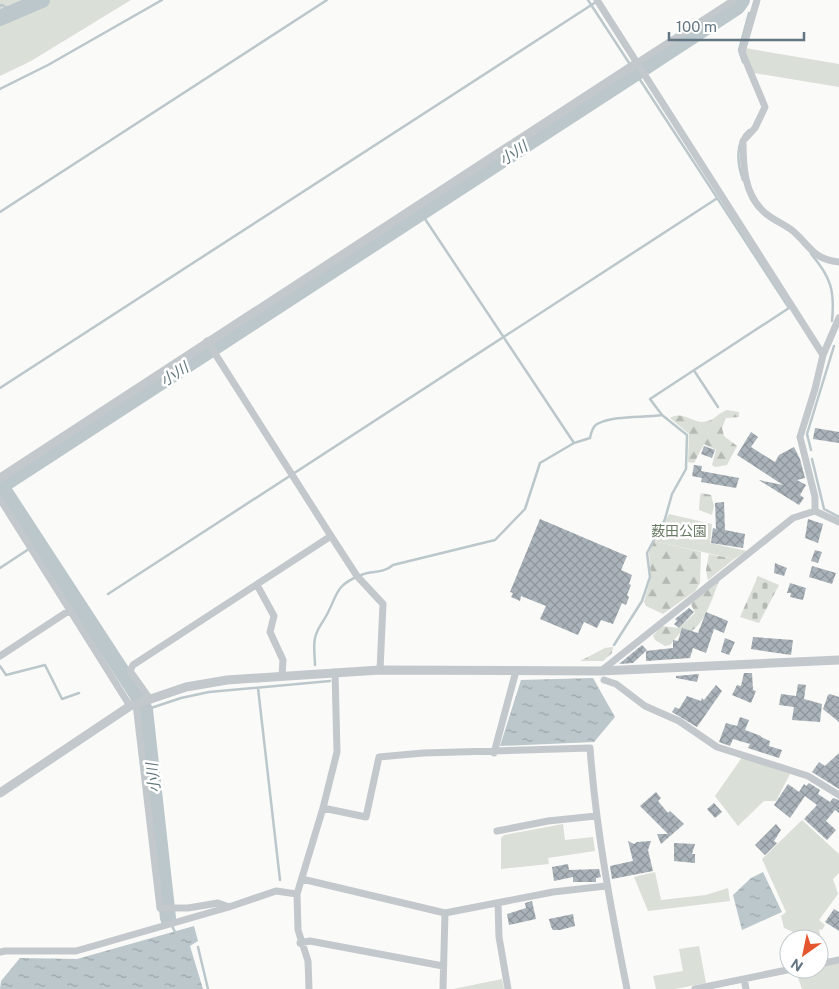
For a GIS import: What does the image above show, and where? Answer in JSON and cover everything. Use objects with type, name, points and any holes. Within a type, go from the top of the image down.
[{"type":"street","points":[[596,0],[823,355]]},
{"type":"street","points":[[0,478],[207,341],[734,0]]},
{"type":"street","points":[[757,0],[742,52],[765,107],[755,128],[743,141],[743,168],[748,184],[755,202],[765,212],[792,230],[822,260],[839,262]]},
{"type":"street","points":[[815,511],[816,497],[800,437],[823,355],[839,318]]},
{"type":"street","points":[[207,341],[356,576],[383,604],[380,670]]},
{"type":"street","points":[[0,499],[70,610],[134,704],[160,908],[188,908],[218,903],[229,907]]},
{"type":"street","points":[[603,675],[793,518],[815,511],[839,522]]},
{"type":"street","points":[[148,700],[130,671],[133,665],[331,536]]},
{"type":"street","points":[[257,585],[274,616],[270,632],[283,660],[282,676]]},
{"type":"street","points":[[0,656],[70,610]]},
{"type":"street","points":[[0,793],[134,704],[194,686],[227,680],[380,670],[516,671],[603,675],[839,660]]},
{"type":"street","points":[[494,753],[516,671]]},
{"type":"street","points":[[309,989],[308,961],[300,943],[298,930],[297,894],[323,808],[337,752],[335,672]]},
{"type":"street","points":[[603,675],[645,706],[679,721],[717,747],[808,776],[839,795]]},
{"type":"street","points":[[323,808],[366,817],[379,757],[423,753],[494,753],[590,748],[596,816],[606,886],[627,989]]},
{"type":"street","points":[[497,831],[548,821],[596,816]]},
{"type":"street","points":[[302,880],[445,913],[553,892],[606,886]]},
{"type":"street","points":[[0,952],[5,950],[76,951],[229,907],[276,891],[297,894]]},
{"type":"street","points":[[498,902],[498,937],[508,989]]},
{"type":"street","points":[[443,989],[445,913]]},
{"type":"street","points":[[300,943],[310,941],[443,966]]},
{"type":"street","points":[[695,989],[779,972]]},
{"type":"street","points":[[744,979],[746,989]]},
{"type":"green space","points":[[0,0],[131,0],[31,61],[0,76]]},
{"type":"green space","points":[[745,48],[839,64],[839,87],[754,73],[744,51]]},
{"type":"green space","points":[[727,410],[739,412],[739,417],[726,418],[722,428],[724,436],[737,446],[727,465],[715,467],[712,465],[716,450],[704,444],[694,463],[688,462],[689,434],[670,418],[679,416],[706,422]]},
{"type":"green space","points":[[702,493],[711,495],[714,506],[712,515],[699,510],[700,495]]},
{"type":"green space","name":"薮田公園","points":[[669,514],[712,524],[710,543],[747,551],[734,559],[654,541]]},
{"type":"green space","points":[[654,541],[701,552],[700,583],[695,591],[663,614],[646,606],[644,602],[651,578],[649,552]]},
{"type":"green space","points":[[709,554],[734,559],[708,580],[706,570]]},
{"type":"green space","points":[[758,576],[779,585],[759,623],[740,617]]},
{"type":"green space","points":[[719,581],[710,605],[700,623],[694,629],[687,633],[680,633],[670,645],[665,646],[655,640],[653,636],[661,626],[679,628],[695,613],[691,604],[693,600]]},
{"type":"green space","points":[[613,647],[612,653],[603,661],[580,661],[605,648]]},
{"type":"green space","points":[[743,756],[790,774],[776,801],[764,801],[738,826],[715,796]]},
{"type":"green space","points":[[802,820],[839,854],[839,873],[833,879],[838,894],[819,920],[825,925],[823,929],[784,928],[781,916],[786,912],[762,859]]},
{"type":"green space","points":[[563,824],[565,840],[593,837],[595,851],[548,858],[549,864],[501,869],[501,838],[504,835]]},
{"type":"green space","points":[[655,872],[661,900],[706,895],[728,888],[730,901],[648,911],[634,877]]},
{"type":"green space","points":[[699,946],[706,983],[675,989],[656,989],[653,976],[683,971],[679,949]]},
{"type":"green space","points":[[839,963],[839,989],[802,989],[798,979],[829,979],[829,965]]},
{"type":"green space","points":[[502,979],[504,989],[453,989]]},
{"type":"water","points":[[593,678],[615,717],[594,742],[500,746],[521,680]]},
{"type":"water","points":[[763,872],[782,912],[742,930],[733,895],[751,878]]},
{"type":"water","points":[[194,926],[198,941],[190,946],[203,989],[0,989],[1,981],[20,958],[77,959]]},
{"type":"building","points":[[815,428],[839,432],[839,443],[813,439]]},
{"type":"building","points":[[751,432],[758,437],[751,447],[775,462],[779,455],[794,447],[800,459],[805,478],[797,480],[806,485],[800,495],[804,498],[799,505],[759,480],[783,485],[737,455]]},
{"type":"building","points":[[704,446],[715,450],[712,458],[701,454]]},
{"type":"building","points":[[694,465],[702,466],[701,471],[739,478],[736,488],[701,482],[702,478],[692,476]]},
{"type":"building","points":[[724,502],[725,530],[745,534],[743,548],[711,543],[713,528],[716,529],[715,503]]},
{"type":"building","points":[[540,519],[627,556],[621,570],[632,575],[627,595],[629,597],[626,605],[622,603],[613,624],[601,620],[597,628],[584,622],[578,635],[540,619],[546,606],[521,596],[520,601],[511,597],[513,593],[510,592]]},
{"type":"building","points":[[808,519],[823,524],[818,543],[805,538]]},
{"type":"building","points":[[815,550],[822,552],[818,563],[811,561]]},
{"type":"building","points":[[775,563],[787,568],[784,576],[774,573]]},
{"type":"building","points":[[812,566],[836,573],[832,584],[809,577]]},
{"type":"building","points":[[790,583],[806,588],[803,600],[790,597],[791,593],[787,593]]},
{"type":"building","points":[[689,608],[694,612],[679,628],[674,624],[677,621],[675,619]]},
{"type":"building","points":[[706,612],[728,621],[724,633],[714,629],[706,653],[693,648],[690,658],[646,661],[646,651],[673,648],[673,640],[678,641],[682,628],[698,633]]},
{"type":"building","points":[[753,637],[793,640],[791,655],[751,649]]},
{"type":"building","points":[[725,638],[735,642],[729,655],[721,652]]},
{"type":"building","points":[[642,645],[647,650],[633,663],[619,664]]},
{"type":"building","points":[[744,673],[752,673],[753,690],[756,691],[751,703],[732,695],[737,685],[741,686]]},
{"type":"building","points":[[699,674],[697,682],[676,678],[676,676]]},
{"type":"building","points":[[798,684],[806,685],[804,699],[822,704],[820,722],[792,720],[794,707],[779,705],[781,694],[796,696]]},
{"type":"building","points":[[716,685],[722,691],[697,727],[672,712],[675,707],[679,709],[687,696],[701,701],[702,698],[704,700]]},
{"type":"building","points":[[830,694],[839,697],[839,722],[823,709]]},
{"type":"building","points":[[740,717],[749,720],[745,730],[770,741],[769,746],[782,750],[779,758],[748,748],[750,744],[733,739],[730,746],[719,742],[726,723],[737,726]]},
{"type":"building","points":[[839,753],[839,789],[812,772],[819,762],[825,766]]},
{"type":"building","points":[[809,783],[820,790],[818,794],[830,802],[833,798],[839,800],[839,813],[835,810],[826,821],[836,830],[827,840],[804,819],[817,805],[805,796],[790,818],[774,805],[788,784],[799,792],[804,784],[806,786]]},
{"type":"building","points":[[656,792],[661,798],[658,801],[668,813],[670,811],[684,824],[661,844],[657,834],[668,834],[640,806]]},
{"type":"building","points":[[714,803],[722,812],[715,818],[707,809]]},
{"type":"building","points":[[776,824],[781,830],[774,841],[777,843],[765,855],[755,845]]},
{"type":"building","points":[[628,841],[634,844],[651,841],[648,850],[653,871],[612,879],[610,866],[633,861]]},
{"type":"building","points":[[674,843],[695,844],[692,854],[695,854],[695,863],[674,861]]},
{"type":"building","points":[[568,864],[569,870],[599,869],[601,877],[596,878],[596,882],[573,882],[573,877],[554,881],[552,867]]},
{"type":"building","points":[[532,901],[536,919],[509,925],[507,914],[526,908],[525,903]]},
{"type":"building","points":[[834,909],[839,912],[839,931],[825,922]]},
{"type":"building","points":[[573,914],[575,926],[553,930],[549,919]]},
{"type":"waterway","points":[[0,18],[42,0]]},
{"type":"waterway","points":[[0,89],[48,65],[162,0]]},
{"type":"waterway","points":[[0,212],[327,0]]},
{"type":"waterway","points":[[588,0],[789,308],[650,399],[662,415],[687,435],[686,469],[672,494],[665,519],[647,553],[650,577],[642,601],[614,645]]},
{"type":"waterway","name":"小川","points":[[168,918],[145,710],[136,693],[1,486],[737,7],[742,0]]},
{"type":"waterway","points":[[0,388],[596,2]]},
{"type":"waterway","points":[[0,6],[2,5],[14,12]]},
{"type":"waterway","points":[[743,62],[739,50],[749,13]]},
{"type":"waterway","points":[[743,180],[739,167],[739,147],[741,140],[749,130]]},
{"type":"waterway","points":[[108,594],[716,199]]},
{"type":"waterway","points":[[421,213],[574,443]]},
{"type":"waterway","points":[[811,254],[823,270],[830,285],[833,301],[832,321]]},
{"type":"waterway","points":[[811,450],[807,434],[834,346]]},
{"type":"waterway","points":[[695,372],[718,407]]},
{"type":"waterway","points":[[315,665],[314,644],[317,632],[337,592],[345,583],[361,575],[385,570],[393,565],[495,540],[525,509],[540,463],[574,443],[590,438],[594,427],[604,421],[662,415]]},
{"type":"waterway","points":[[812,459],[824,509],[839,517]]},
{"type":"waterway","points":[[0,568],[38,543]]},
{"type":"waterway","points":[[0,666],[6,675],[45,665],[62,699],[79,693]]},
{"type":"waterway","points":[[145,710],[181,698],[209,692],[330,681]]},
{"type":"waterway","points":[[258,688],[280,880]]},
{"type":"waterway","points":[[168,918],[175,932]]},
{"type":"waterway","points":[[198,947],[208,989]]}]
